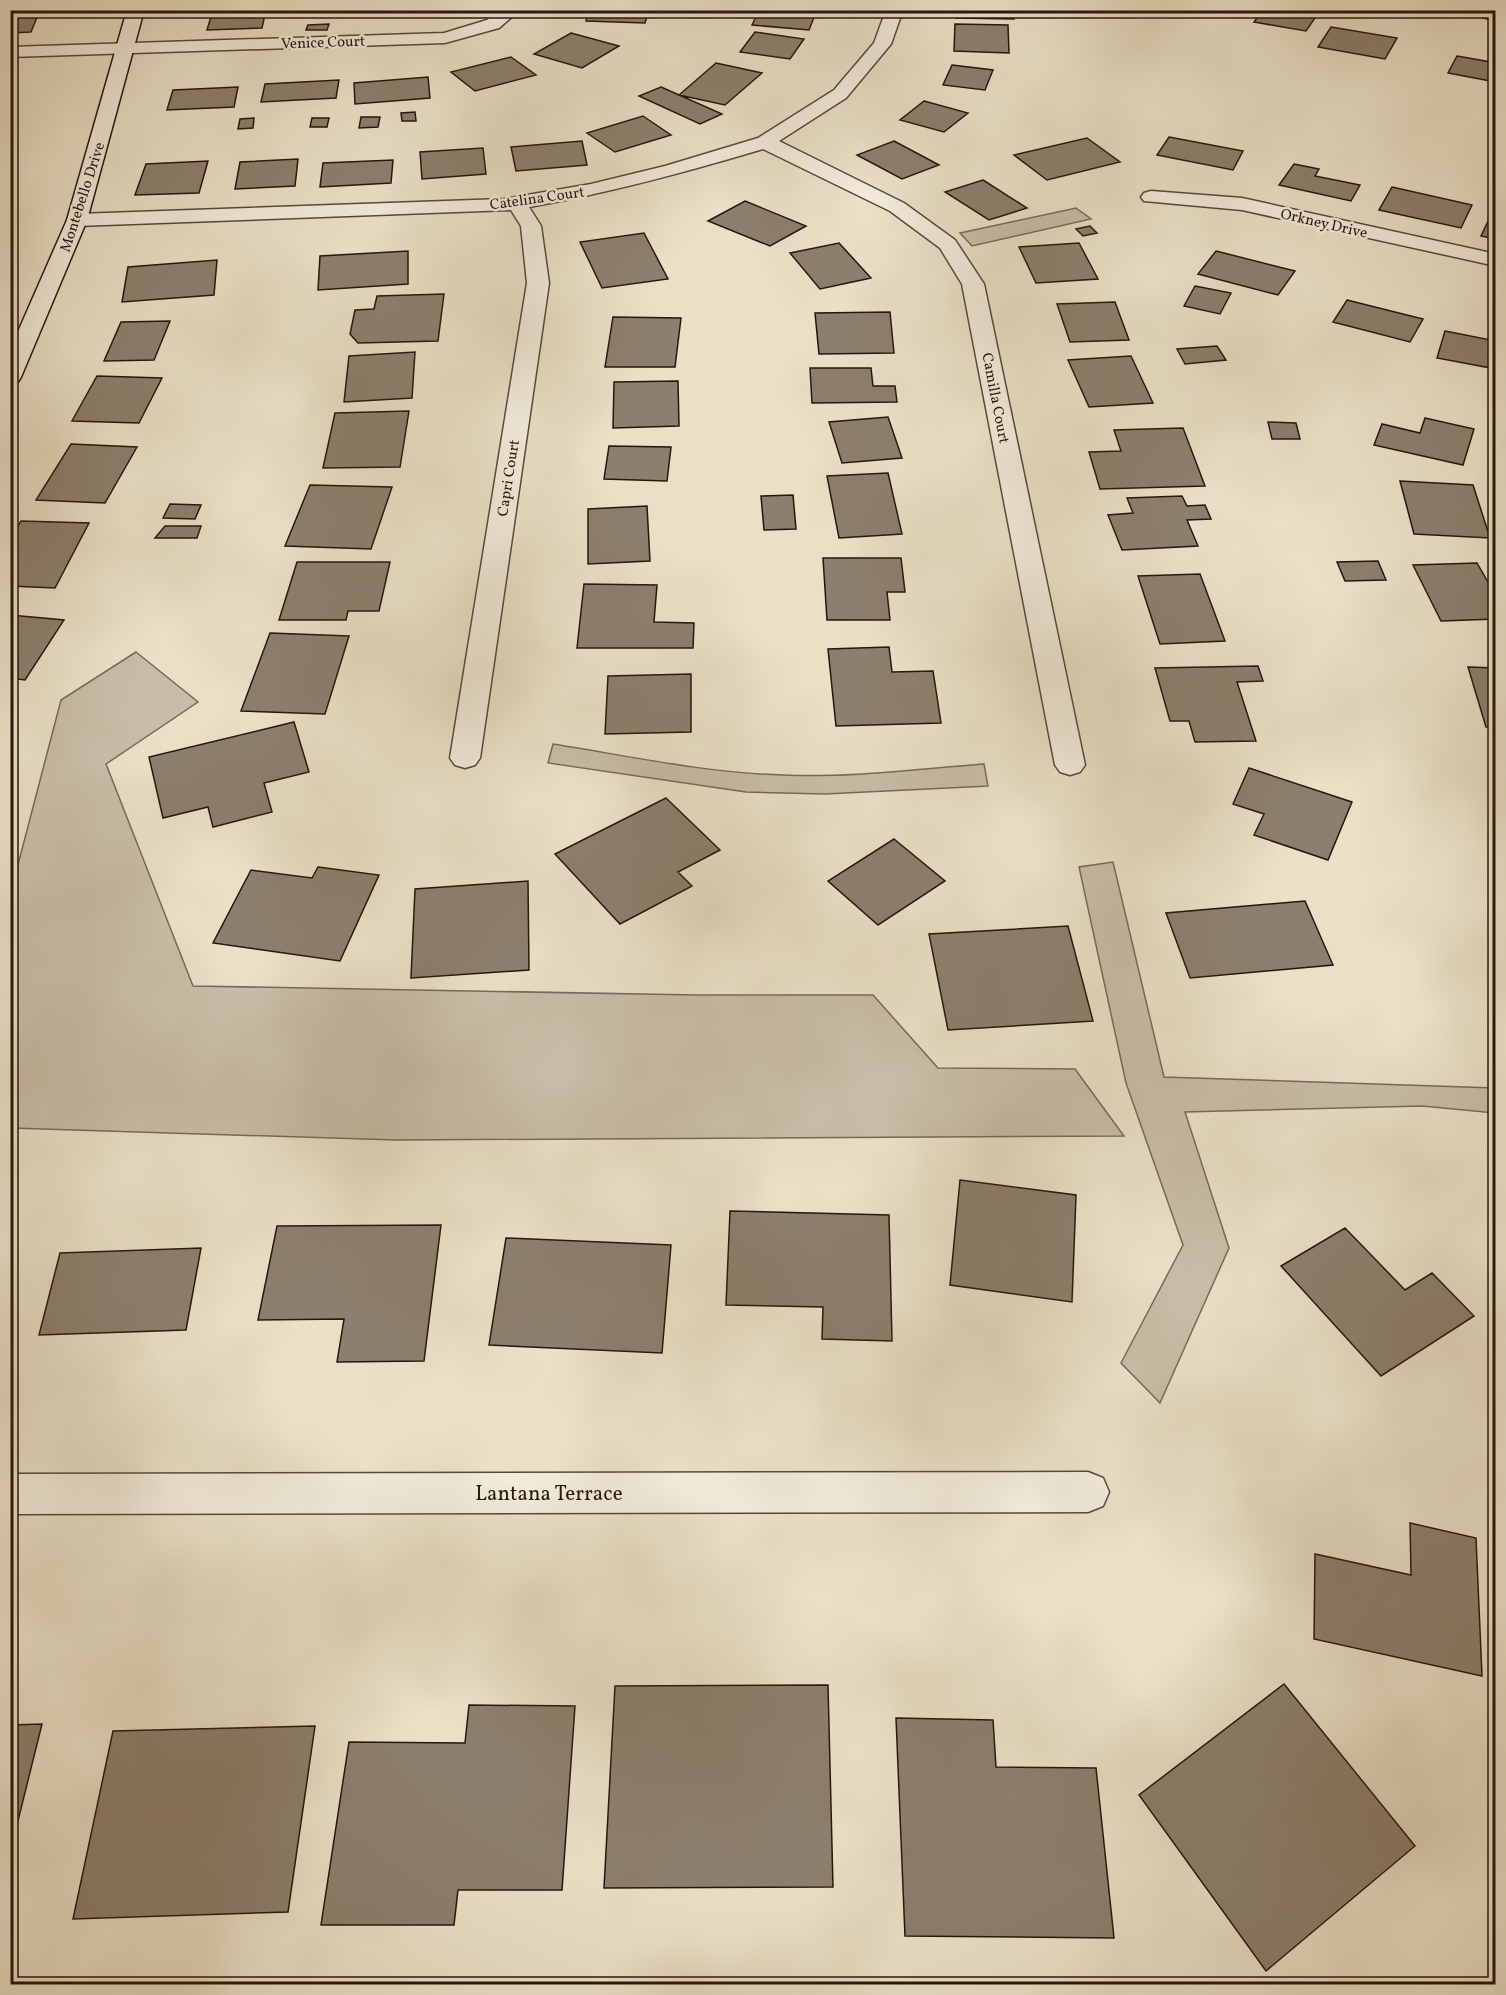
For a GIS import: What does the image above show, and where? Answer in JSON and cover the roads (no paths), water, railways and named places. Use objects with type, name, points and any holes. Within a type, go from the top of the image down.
[{"type":"street","name":"Montebello Drive","points":[[12,373],[77,220],[136,10]]},
{"type":"street","name":"Venice Court","points":[[10,52],[445,38],[493,24],[512,10]]},
{"type":"street","name":"Catelina Court","points":[[77,220],[503,205],[591,190],[672,170],[765,142],[840,94],[882,44],[895,10]]},
{"type":"street","points":[[1474,10],[1496,15]]},
{"type":"street","name":"Camilla Court","points":[[765,142],[897,207],[948,244],[973,284],[1070,765]]},
{"type":"street","name":"Orkney Drive","points":[[1151,197],[1242,204],[1496,260]]},
{"type":"street","name":"Capri Court","points":[[465,758],[538,283],[531,226],[516,202]]},
{"type":"street","name":"Lantana Terrace","points":[[10,1494],[1088,1492]]}]
